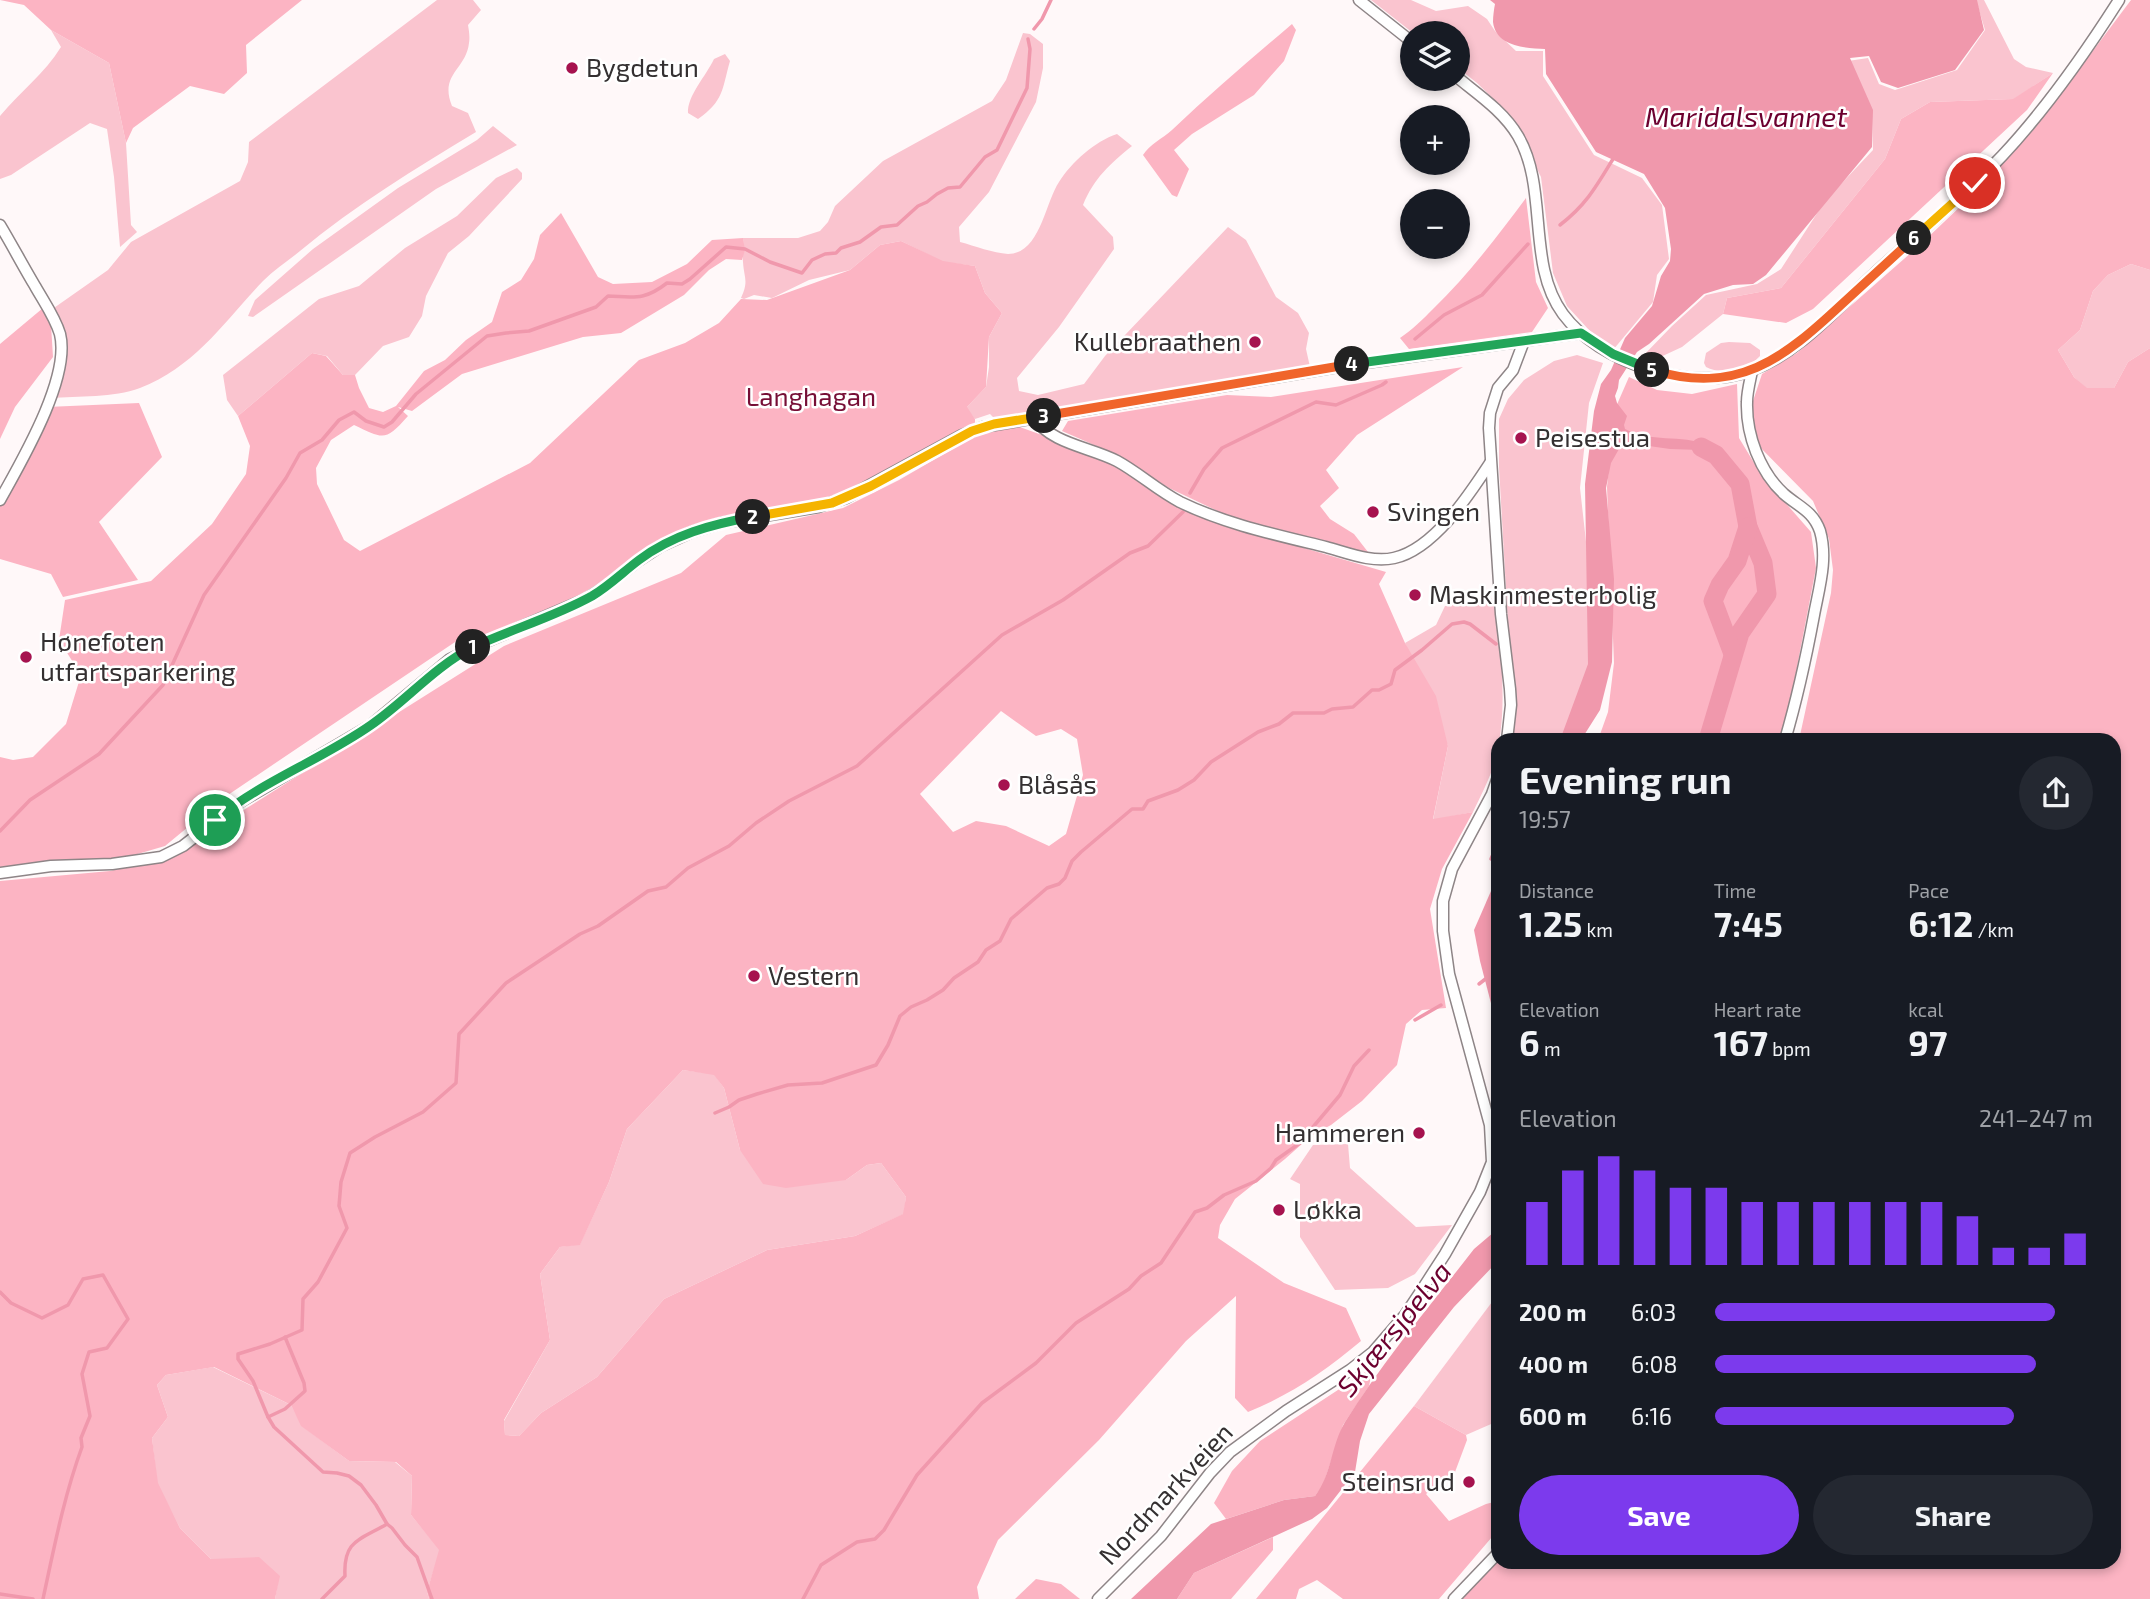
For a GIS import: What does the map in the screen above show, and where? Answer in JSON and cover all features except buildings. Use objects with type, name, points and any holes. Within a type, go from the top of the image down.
[{"type":"street","points":[[1359,0],[1400,32]]},
{"type":"street","points":[[1470,88],[1504,118],[1523,144],[1532,175],[1547,280],[1556,303],[1568,320],[1581,333],[1613,354],[1636,364],[1664,373],[1697,378],[1727,377],[1752,371],[1786,352],[1810,334],[1982,176],[2024,132],[2059,89],[2119,0]]},
{"type":"street","points":[[0,225],[52,316],[61,338],[61,353],[53,390],[39,427],[0,500]]},
{"type":"street","points":[[0,873],[51,866],[112,864],[161,857],[183,846],[237,804],[371,725],[450,659],[586,599],[661,546],[692,532],[722,523],[832,503],[871,486],[972,431],[994,424],[1343,366],[1581,333]]},
{"type":"street","points":[[1508,733],[1511,705],[1490,463],[1490,413],[1498,388],[1513,370],[1524,341]]},
{"type":"street","points":[[1752,371],[1747,412],[1759,459],[1769,479],[1812,515],[1823,545],[1821,578],[1804,667],[1787,733]]},
{"type":"street","points":[[1034,418],[1049,434],[1117,461],[1188,506],[1224,520],[1277,535],[1379,559],[1404,555],[1428,539],[1457,509],[1490,463]]},
{"type":"street","name":"Nordmarkveien","points":[[1491,796],[1452,869],[1443,901],[1443,931],[1449,974],[1490,1125],[1491,1144]]},
{"type":"street","name":"Nordmarkveien","points":[[1098,1599],[1161,1536],[1210,1473],[1230,1452],[1286,1410],[1350,1370],[1373,1352],[1405,1315],[1445,1254],[1480,1192],[1491,1164]]},
{"type":"street","points":[[1454,1599],[1491,1560]]},
{"type":"shaded area","points":[[437,0],[473,0],[481,10],[468,25],[467,52],[449,86],[452,106],[468,113],[476,132],[342,218],[276,269],[208,342],[160,379],[119,394],[50,398],[65,358],[51,310],[108,270],[131,242],[240,181],[248,162],[249,142]]},
{"type":"shaded area","points":[[1371,0],[1411,0],[1436,11],[1468,6],[1487,19],[1495,31],[1516,51],[1543,51],[1543,76],[1594,155],[1642,178],[1662,205],[1669,259],[1657,275],[1653,302],[1613,350],[1589,330],[1567,306],[1553,273],[1541,177],[1510,115],[1470,77],[1470,21],[1400,23]]},
{"type":"shaded area","points":[[1976,0],[1984,0],[2014,59],[2026,67],[2053,73],[2014,99],[1930,102],[1901,119],[1885,159],[1781,288],[1727,298],[1723,314],[1682,347],[1654,360],[1642,357],[1706,295],[1757,284],[1781,269],[1825,201],[1873,150],[1872,110],[1848,61],[1868,58],[1879,84],[1895,90],[1957,70],[1985,30]]},
{"type":"shaded area","points":[[51,30],[109,63],[126,143],[131,225],[137,232],[120,247],[107,129],[90,123],[11,175],[0,179],[0,116],[48,65],[61,47]]},
{"type":"shaded area","points":[[1023,33],[1030,34],[1043,44],[1043,68],[1036,102],[989,192],[959,227],[960,242],[990,251],[1008,254],[1019,252],[1035,237],[1054,191],[1077,160],[1092,147],[1117,134],[1132,146],[1103,172],[1083,205],[1113,237],[1114,249],[1059,327],[1017,378],[1019,391],[1038,395],[1084,384],[1105,356],[1228,227],[1246,240],[1276,297],[1298,313],[1309,333],[1306,349],[1310,367],[997,421],[990,414],[975,419],[966,408],[986,387],[989,337],[1002,313],[985,293],[975,266],[943,262],[901,241],[880,245],[850,270],[809,280],[772,298],[754,295],[741,298],[745,283],[743,238],[798,238],[820,231],[828,222],[835,206],[883,161],[992,101],[1006,80]]},
{"type":"shaded area","points":[[725,54],[730,61],[721,94],[713,106],[698,119],[688,113],[691,100],[714,59]]},
{"type":"shaded area","points":[[493,126],[517,145],[436,189],[253,317],[248,316],[255,300],[313,249],[398,188],[477,140]]},
{"type":"shaded area","points":[[517,168],[522,173],[522,179],[469,236],[448,253],[426,296],[422,316],[409,337],[383,346],[355,375],[343,375],[327,356],[312,353],[238,416],[227,400],[223,375],[319,299],[359,286],[405,248],[457,216],[496,178]]},
{"type":"shaded area","points":[[2131,264],[2150,270],[2150,348],[2128,362],[2114,388],[2087,389],[2074,377],[2058,350],[2080,330],[2093,291],[2108,275]]},
{"type":"shaded area","points":[[1721,343],[1750,343],[1760,350],[1760,356],[1734,370],[1720,371],[1706,367],[1706,353]]},
{"type":"shaded area","points":[[1577,355],[1603,363],[1589,403],[1580,488],[1596,631],[1584,693],[1565,733],[1511,733],[1513,712],[1499,467],[1499,419],[1508,399],[1524,380],[1554,361]]},
{"type":"shaded area","points":[[1496,598],[1502,715],[1500,733],[1491,733],[1491,772],[1473,812],[1433,820],[1448,746],[1405,643],[1436,625],[1445,606]]},
{"type":"shaded area","points":[[683,1070],[714,1074],[724,1088],[740,1150],[846,1180],[867,1165],[881,1163],[906,1197],[904,1214],[855,1236],[767,1250],[664,1299],[597,1377],[541,1413],[519,1436],[505,1435],[504,1421],[550,1340],[540,1274],[560,1247],[580,1244],[609,1182],[627,1129]]},
{"type":"shaded area","points":[[1348,1144],[1350,1168],[1416,1227],[1452,1225],[1415,1274],[1388,1288],[1335,1290],[1300,1237],[1300,1184],[1290,1179],[1313,1145]]},
{"type":"shaded area","points":[[1491,1303],[1491,1424],[1466,1435],[1414,1406]]},
{"type":"shaded area","points":[[213,1367],[291,1405],[302,1426],[349,1461],[395,1462],[412,1476],[411,1515],[440,1550],[427,1592],[429,1599],[275,1599],[279,1576],[211,1559],[180,1528],[157,1483],[152,1438],[168,1417],[157,1385],[166,1375]]},
{"type":"green space","points":[[0,0],[302,0],[246,45],[247,73],[224,94],[190,86],[133,128],[126,143],[109,63],[51,30],[24,5]]},
{"type":"green space","points":[[2131,0],[2150,0],[2150,270],[2131,264],[2108,275],[2093,291],[2080,330],[2058,350],[2074,377],[2087,388],[2114,388],[2128,362],[2150,348],[2150,1599],[1460,1599],[1491,1566],[1491,1569],[2121,1569],[2121,733],[1801,733],[1831,593],[1833,570],[1829,539],[1813,501],[1751,438],[1752,404],[1762,374],[1797,353],[1921,244],[2035,128]]},
{"type":"green space","points":[[1292,24],[1296,30],[1284,61],[1254,95],[1192,134],[1174,150],[1189,169],[1177,197],[1172,195],[1143,155]]},
{"type":"green space","points":[[2053,73],[2027,110],[1813,309],[1786,323],[1723,314],[1727,298],[1781,288],[1885,159],[1901,119],[1930,102],[2013,99]]},
{"type":"green space","points":[[1526,198],[1536,282],[1548,308],[1532,332],[1409,349],[1400,338],[1458,283]]},
{"type":"green space","name":"Langhagan","points":[[561,213],[598,277],[613,284],[652,282],[687,264],[712,240],[743,238],[745,250],[742,260],[726,259],[709,270],[684,295],[621,333],[583,337],[462,374],[412,411],[398,407],[408,416],[389,434],[378,435],[354,425],[331,440],[316,468],[317,484],[344,540],[360,551],[530,463],[639,360],[685,343],[719,323],[741,299],[767,300],[850,270],[880,245],[901,241],[943,261],[975,266],[985,293],[1002,313],[989,337],[986,387],[967,407],[975,419],[975,434],[845,498],[675,538],[571,600],[487,638],[461,638],[222,799],[165,846],[117,860],[0,873],[0,757],[13,760],[33,757],[66,724],[81,675],[59,640],[65,600],[151,581],[212,524],[246,474],[250,446],[238,416],[312,353],[326,356],[343,375],[355,375],[369,408],[383,412],[396,406],[424,371],[445,360],[466,340],[492,322],[502,292],[521,280],[534,259],[540,235]]},
{"type":"green space","points":[[43,308],[51,325],[53,357],[15,407],[0,439],[0,344]]},
{"type":"green space","points":[[1463,367],[1357,435],[1326,470],[1339,488],[1320,506],[1330,519],[1354,534],[1368,552],[1354,553],[1226,515],[1169,488],[1117,455],[1062,431],[1068,421],[1227,395],[1271,397]]},
{"type":"green space","points":[[1629,377],[1657,390],[1692,394],[1737,384],[1739,438],[1762,476],[1811,532],[1816,568],[1784,733],[1600,733],[1608,712],[1614,663],[1607,487],[1615,409]]},
{"type":"green space","points":[[139,403],[162,457],[99,522],[138,580],[63,597],[51,574],[0,559],[0,503],[47,407]]},
{"type":"green space","points":[[1017,426],[1111,460],[1219,523],[1386,572],[1379,584],[1405,643],[1436,696],[1448,746],[1433,819],[1473,812],[1442,869],[1430,909],[1446,1008],[1422,1010],[1406,1024],[1397,1065],[1362,1101],[1331,1125],[1312,1135],[1235,1199],[1220,1225],[1218,1238],[1284,1283],[1346,1308],[1361,1341],[1308,1381],[1248,1412],[1235,1398],[1236,1296],[1186,1341],[1099,1440],[998,1540],[977,1587],[979,1599],[429,1599],[427,1592],[439,1550],[411,1515],[412,1476],[396,1462],[349,1461],[301,1426],[291,1405],[214,1367],[166,1375],[157,1385],[168,1417],[152,1438],[158,1483],[180,1528],[211,1559],[259,1557],[280,1576],[275,1599],[0,1599],[0,881],[110,871],[169,857],[504,646],[681,573],[726,535],[843,508],[899,480],[975,436]],"holes":[[[1001,711],[1036,736],[1061,729],[1077,739],[1083,775],[1066,834],[1049,846],[1006,826],[976,821],[953,832],[920,794]],[[683,1070],[714,1075],[724,1088],[740,1150],[763,1184],[786,1188],[846,1180],[867,1165],[881,1163],[906,1197],[903,1214],[855,1236],[767,1250],[664,1299],[597,1377],[541,1413],[519,1436],[505,1435],[504,1420],[550,1340],[540,1274],[560,1247],[580,1245],[609,1182],[627,1129]]]},
{"type":"green space","points":[[1373,1367],[1369,1386],[1343,1425],[1323,1485],[1315,1496],[1284,1500],[1226,1519],[1214,1503],[1232,1471],[1260,1441]]},
{"type":"green space","points":[[1414,1406],[1466,1435],[1467,1440],[1455,1472],[1426,1494],[1449,1521],[1491,1503],[1491,1538],[1439,1599],[1343,1599],[1317,1580],[1299,1589],[1296,1599],[1256,1599]]},
{"type":"green space","points":[[1273,1537],[1273,1550],[1231,1599],[1177,1599],[1194,1573]]},
{"type":"green space","points":[[1036,1579],[1061,1584],[1080,1599],[1015,1599]]},
{"type":"water","name":"Maridalsvannet","points":[[1490,0],[1977,0],[1984,30],[1955,70],[1898,88],[1881,82],[1869,56],[1850,58],[1873,110],[1872,147],[1766,275],[1753,284],[1733,285],[1704,294],[1637,352],[1619,380],[1615,396],[1627,416],[1625,429],[1645,436],[1698,442],[1713,447],[1726,458],[1720,465],[1700,450],[1649,446],[1619,449],[1611,463],[1606,488],[1614,579],[1612,662],[1600,710],[1585,733],[1563,733],[1588,664],[1585,484],[1594,411],[1601,384],[1611,370],[1625,338],[1652,306],[1661,276],[1670,261],[1671,249],[1665,208],[1644,174],[1596,152],[1546,74],[1545,49],[1513,44],[1500,37],[1493,22],[1495,4]]},
{"type":"water","points":[[1491,891],[1491,1003],[1480,961],[1474,930]]},
{"type":"water","points":[[1491,1235],[1491,1268],[1454,1307],[1369,1414],[1360,1441],[1355,1472],[1327,1508],[1312,1519],[1194,1573],[1177,1599],[1131,1599],[1211,1524],[1284,1500],[1315,1496],[1325,1478],[1345,1422],[1391,1355],[1474,1249]]},
{"type":"waterway","points":[[1034,29],[1051,0]]},
{"type":"waterway","points":[[0,831],[30,800],[99,754],[163,685],[204,595],[286,478],[300,453],[322,440],[339,420],[354,412],[366,421],[384,427],[392,422],[416,394],[487,336],[529,331],[596,307],[608,296],[639,297],[652,293],[667,283],[682,284],[726,247],[745,249],[770,262],[802,273],[812,260],[860,242],[881,227],[897,225],[918,206],[937,194],[948,188],[960,187],[985,157],[997,150],[1027,88],[1030,49],[1028,39]]},
{"type":"waterway","points":[[1560,225],[1584,203],[1613,159]]},
{"type":"waterway","points":[[1415,339],[1444,315],[1482,295],[1528,244]]},
{"type":"waterway","points":[[1190,493],[1204,469],[1222,448],[1316,402],[1336,405],[1386,382]]},
{"type":"waterway","points":[[1701,447],[1716,455],[1740,484],[1748,527],[1763,563],[1767,594],[1740,633],[1710,733]]},
{"type":"waterway","points":[[432,1599],[417,1557],[387,1524],[361,1485],[349,1476],[323,1472],[274,1427],[253,1381],[238,1359],[238,1354],[302,1330],[303,1299],[318,1282],[347,1228],[339,1206],[341,1182],[350,1153],[423,1112],[456,1083],[459,1034],[506,983],[580,934],[598,926],[648,891],[666,887],[688,868],[729,846],[756,823],[789,801],[857,766],[1002,635],[1063,600],[1130,553],[1148,546],[1183,512]]},
{"type":"waterway","points":[[1733,654],[1713,601],[1720,585],[1737,561],[1748,527]]},
{"type":"waterway","points":[[715,1113],[757,1094],[788,1085],[822,1083],[876,1065],[900,1016],[943,990],[954,978],[978,962],[986,950],[1000,941],[1011,919],[1047,888],[1059,884],[1065,878],[1072,861],[1081,852],[1132,809],[1143,809],[1148,801],[1178,790],[1194,780],[1211,762],[1258,732],[1279,724],[1293,713],[1324,713],[1332,709],[1353,707],[1372,690],[1379,690],[1391,684],[1395,670],[1452,624],[1470,624],[1496,644]]},
{"type":"waterway","points":[[1479,984],[1488,977]]},
{"type":"waterway","points":[[1415,1020],[1441,1005]]},
{"type":"waterway","points":[[803,1599],[821,1565],[857,1542],[875,1539],[884,1530],[917,1475],[982,1403],[1036,1363],[1076,1323],[1129,1289],[1141,1276],[1161,1263],[1195,1212],[1256,1181],[1276,1160],[1307,1138],[1340,1095],[1354,1066],[1369,1050]]},
{"type":"waterway","points":[[0,1292],[11,1303],[42,1318],[68,1305],[83,1279],[103,1275],[128,1319],[107,1348],[89,1352],[82,1374],[90,1416],[81,1438],[82,1447],[55,1541],[43,1599]]},
{"type":"waterway","points":[[268,1417],[285,1409],[305,1391],[285,1337]]},
{"type":"waterway","points":[[322,1599],[345,1576],[347,1555],[355,1542],[387,1524]]},
{"type":"waterway","points":[[0,1594],[33,1599]]},
{"type":"place","name":"Bygdetun","points":[[572,68]]},
{"type":"place","name":"Kullebraathen","points":[[1255,342]]},
{"type":"place","name":"Peisestua","points":[[1521,438]]},
{"type":"place","name":"Svingen","points":[[1373,512]]},
{"type":"place","name":"Maskinmesterbolig","points":[[1415,595]]},
{"type":"place","name":"Hønefoten utfartsparkering","points":[[26,657]]},
{"type":"place","name":"Blåsås","points":[[1004,785]]},
{"type":"place","name":"Vestern","points":[[754,976]]},
{"type":"place","name":"Hammeren","points":[[1419,1133]]},
{"type":"place","name":"Løkka","points":[[1279,1210]]},
{"type":"place","name":"Steinsrud","points":[[1469,1482]]},
{"type":"route","points":[[215,820],[237,804],[371,725],[450,659],[586,599],[649,553],[692,532],[740,519],[818,507],[846,498],[962,435],[994,424],[1393,358],[1581,333],[1613,354],[1664,373],[1707,378],[1752,371],[1786,352],[1818,327],[1975,183]]},
{"type":"water label","name":"Skjærsjøelva","points":[[1394,1329]]}]
